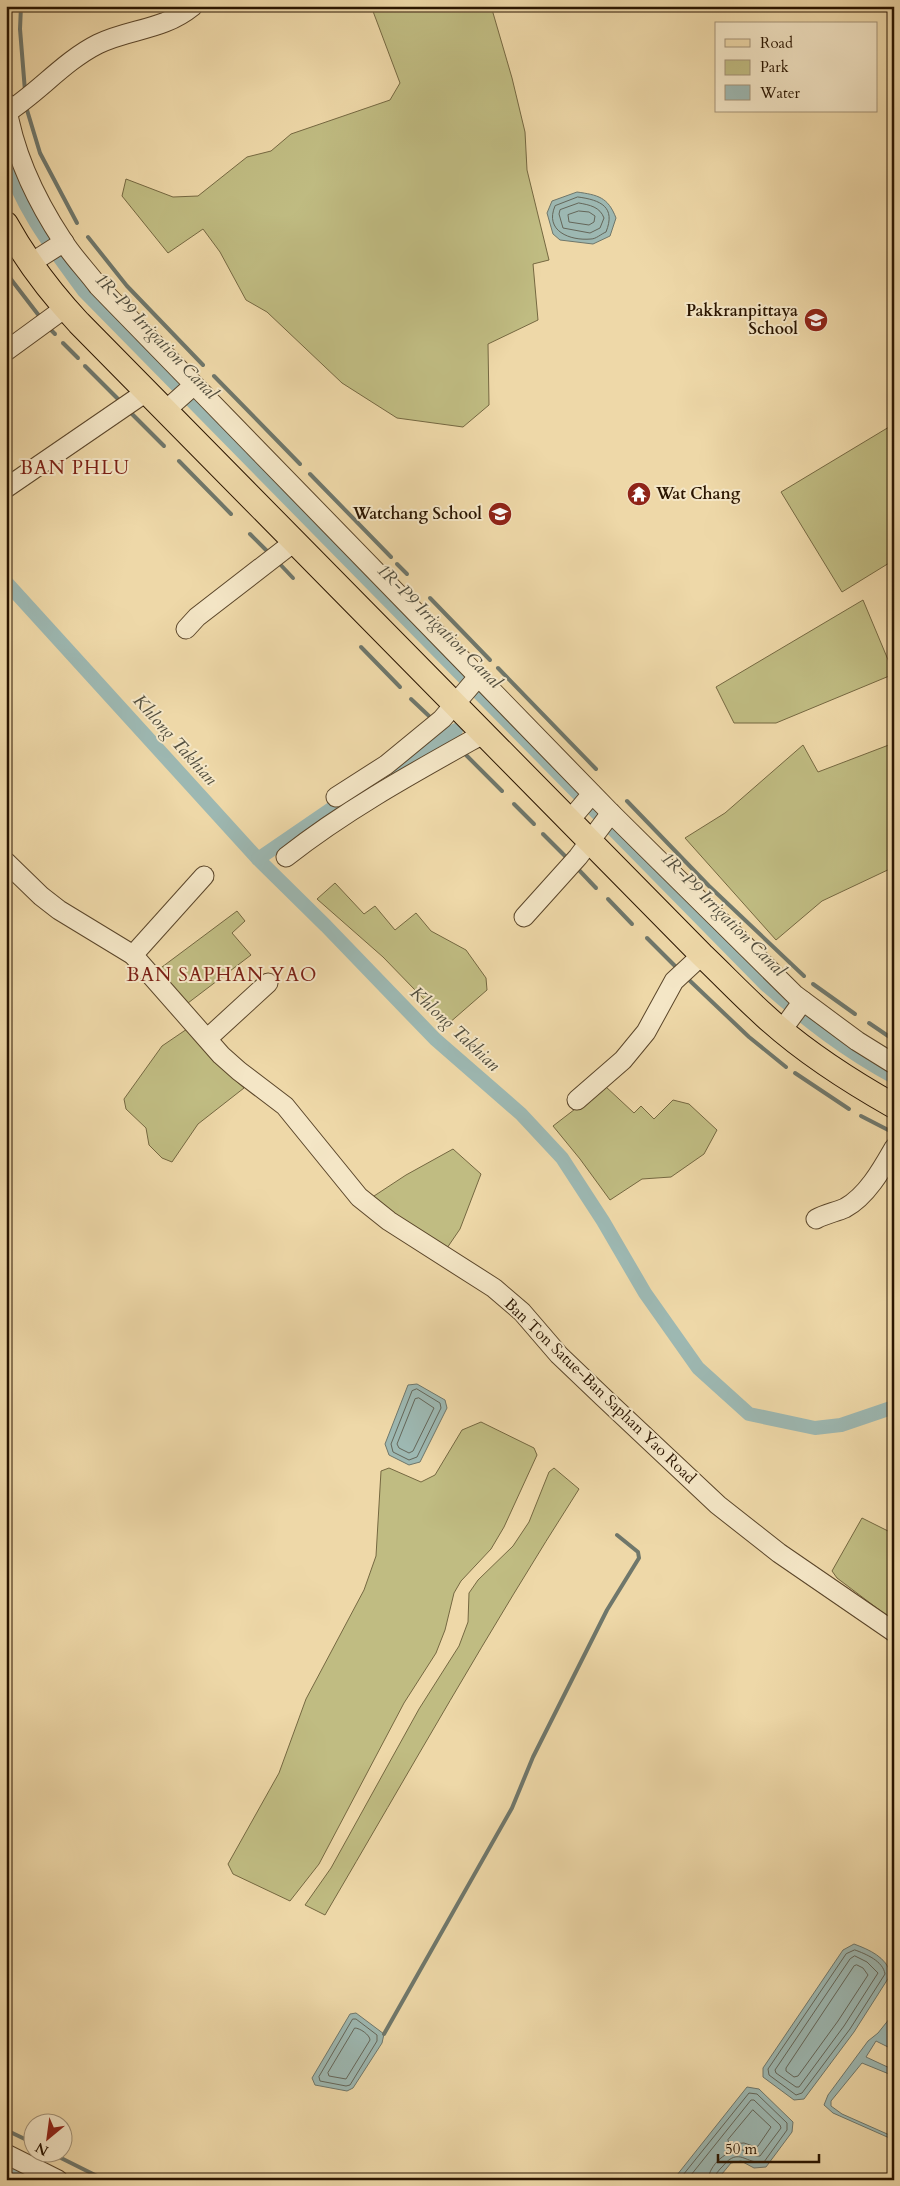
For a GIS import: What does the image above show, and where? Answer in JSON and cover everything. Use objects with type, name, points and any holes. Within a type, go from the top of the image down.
[{"type":"main road","points":[[6,224],[48,252],[64,308],[146,392],[169,407],[294,542],[467,689],[482,734],[582,806],[602,826],[702,955],[793,1015],[846,1078],[894,1106]]},
{"type":"street","points":[[193,6],[177,18],[164,24],[97,45],[7,110],[23,164],[47,214],[48,252],[98,286],[467,689],[793,1015],[858,1041],[894,1064]]},
{"type":"street","points":[[6,351],[64,308]]},
{"type":"street","points":[[169,407],[191,387]]},
{"type":"street","points":[[6,488],[146,392]]},
{"type":"street","points":[[186,629],[197,617],[294,542]]},
{"type":"street","points":[[336,797],[386,766],[442,719],[467,689]]},
{"type":"street","points":[[286,856],[308,839],[380,792],[482,734]]},
{"type":"street","points":[[524,917],[602,826]]},
{"type":"street","name":"Ban Ton Satue-Ban Saphan Yao Road","points":[[6,862],[41,896],[59,910],[133,955],[239,1071],[285,1106],[359,1197],[389,1221],[494,1288],[522,1312],[560,1355],[602,1397],[718,1505],[779,1553],[894,1632]]},
{"type":"street","points":[[133,955],[204,876]]},
{"type":"street","points":[[577,1100],[623,1060],[646,1032],[674,981],[702,955]]},
{"type":"street","points":[[208,1038],[268,983]]},
{"type":"street","points":[[816,1218],[843,1209],[859,1197],[894,1148]]},
{"type":"street","points":[[6,2154],[58,2180]]},
{"type":"green space","points":[[371,6],[491,6],[512,78],[525,132],[527,170],[549,260],[533,264],[538,320],[488,344],[489,405],[463,427],[397,418],[342,383],[267,312],[246,300],[220,252],[203,229],[168,253],[122,196],[126,179],[173,197],[198,196],[247,157],[271,151],[291,134],[390,100],[400,83]]},
{"type":"green space","points":[[894,424],[894,560],[842,592],[781,492]]},
{"type":"green space","points":[[863,600],[894,674],[776,723],[734,723],[716,687]]},
{"type":"green space","points":[[894,743],[894,867],[822,901],[776,940],[685,838],[725,813],[803,745],[818,772]]},
{"type":"green space","points":[[335,883],[364,914],[375,906],[395,930],[416,913],[431,931],[466,950],[486,978],[487,990],[448,1024],[383,957],[317,899]]},
{"type":"green space","points":[[237,911],[245,921],[232,933],[251,955],[188,1003],[158,970]]},
{"type":"green space","points":[[187,1029],[215,1062],[244,1088],[198,1124],[172,1162],[162,1158],[149,1145],[146,1128],[126,1109],[124,1099],[162,1046]]},
{"type":"green space","points":[[605,1086],[634,1113],[641,1106],[654,1119],[673,1100],[689,1104],[717,1130],[704,1154],[671,1177],[642,1179],[610,1200],[553,1126]]},
{"type":"green space","points":[[453,1149],[481,1174],[460,1229],[447,1248],[371,1198],[406,1175]]},
{"type":"green space","points":[[481,1422],[534,1448],[537,1455],[504,1527],[491,1549],[461,1581],[454,1593],[445,1630],[436,1653],[404,1703],[319,1864],[290,1901],[233,1874],[228,1864],[279,1773],[306,1699],[364,1590],[376,1556],[381,1471],[389,1468],[421,1482],[435,1475],[462,1430]]},
{"type":"green space","points":[[554,1468],[579,1489],[482,1647],[325,1915],[305,1905],[331,1868],[419,1709],[459,1646],[468,1622],[469,1593],[478,1580],[513,1546],[529,1522],[549,1472]]},
{"type":"green space","points":[[862,1518],[894,1534],[894,1621],[837,1578],[832,1571]]},
{"type":"water","points":[[577,192],[601,198],[609,205],[616,218],[610,236],[593,244],[560,240],[553,234],[547,213],[552,201]]},
{"type":"water","points":[[417,1384],[445,1400],[447,1408],[420,1462],[409,1465],[389,1455],[385,1444],[408,1385]]},
{"type":"water","points":[[854,1944],[881,1959],[889,1968],[891,1974],[854,2032],[804,2099],[794,2100],[763,2077],[763,2068],[843,1950]]},
{"type":"water","points":[[356,2013],[384,2034],[382,2043],[353,2088],[347,2091],[315,2085],[312,2078],[350,2014]]},
{"type":"water","points":[[894,2013],[894,2050],[876,2041],[866,2057],[894,2070],[894,2076],[862,2063],[831,2101],[831,2106],[842,2114],[894,2137],[894,2140],[833,2113],[824,2105],[828,2095],[868,2041],[878,2033]]},
{"type":"water","points":[[747,2087],[759,2089],[793,2122],[792,2132],[766,2167],[754,2168],[741,2161],[731,2163],[717,2180],[673,2180]]},
{"type":"waterway","points":[[21,6],[20,29],[25,91]]},
{"type":"waterway","points":[[27,110],[40,153],[77,223]]},
{"type":"waterway","name":"1R-P9 Irrigation Canal","points":[[6,157],[12,175],[29,211],[84,291],[766,985],[827,1035],[894,1077]]},
{"type":"waterway","points":[[88,237],[127,286],[203,365]]},
{"type":"waterway","points":[[10,278],[40,317]]},
{"type":"waterway","points":[[48,327],[55,334]]},
{"type":"waterway","points":[[63,343],[78,358]]},
{"type":"waterway","points":[[85,366],[120,401]]},
{"type":"waterway","points":[[214,376],[300,464]]},
{"type":"waterway","points":[[129,411],[164,446]]},
{"type":"waterway","points":[[179,461],[231,514]]},
{"type":"waterway","points":[[310,474],[391,557]]},
{"type":"waterway","points":[[250,534],[267,551]]},
{"type":"waterway","points":[[277,561],[293,578]]},
{"type":"waterway","points":[[397,564],[407,574]]},
{"type":"waterway","name":"Khlong Takhian","points":[[6,582],[258,859],[326,926],[435,1039],[521,1114],[562,1158],[603,1221],[645,1293],[698,1368],[749,1414],[815,1428],[841,1425],[894,1407]]},
{"type":"waterway","points":[[430,598],[490,660]]},
{"type":"waterway","points":[[361,647],[400,687]]},
{"type":"waterway","points":[[498,668],[596,769]]},
{"type":"waterway","points":[[411,699],[429,716]]},
{"type":"waterway","points":[[440,728],[452,740]]},
{"type":"waterway","points":[[389,771],[456,730]]},
{"type":"waterway","points":[[465,754],[502,791]]},
{"type":"waterway","points":[[258,859],[350,796]]},
{"type":"waterway","points":[[627,801],[709,886],[804,976]]},
{"type":"waterway","points":[[514,804],[534,824]]},
{"type":"waterway","points":[[543,834],[566,857]]},
{"type":"waterway","points":[[578,869],[596,888]]},
{"type":"waterway","points":[[608,899],[632,924]]},
{"type":"waterway","points":[[647,938],[676,967]]},
{"type":"waterway","points":[[688,979],[749,1037],[786,1067]]},
{"type":"waterway","points":[[813,984],[855,1014]]},
{"type":"waterway","points":[[869,1023],[894,1040]]},
{"type":"waterway","points":[[795,1073],[849,1109]]},
{"type":"waterway","points":[[861,1116],[894,1133]]},
{"type":"waterway","points":[[384,2034],[512,1808],[533,1757],[607,1610],[639,1558],[638,1552],[617,1535]]},
{"type":"waterway","points":[[6,2130],[22,2138]]},
{"type":"waterway","points":[[72,2164],[105,2180]]},
{"type":"waterway","points":[[6,2166],[34,2180]]},
{"type":"place","name":"Pakkranpittaya School","points":[[816,320]]},
{"type":"place","name":"Wat Chang","points":[[639,494]]},
{"type":"place","name":"Watchang School","points":[[500,514]]},
{"type":"district","name":"BAN PHLU","points":[[75,468]]},
{"type":"district","name":"BAN SAPHAN YAO","points":[[222,975]]}]
